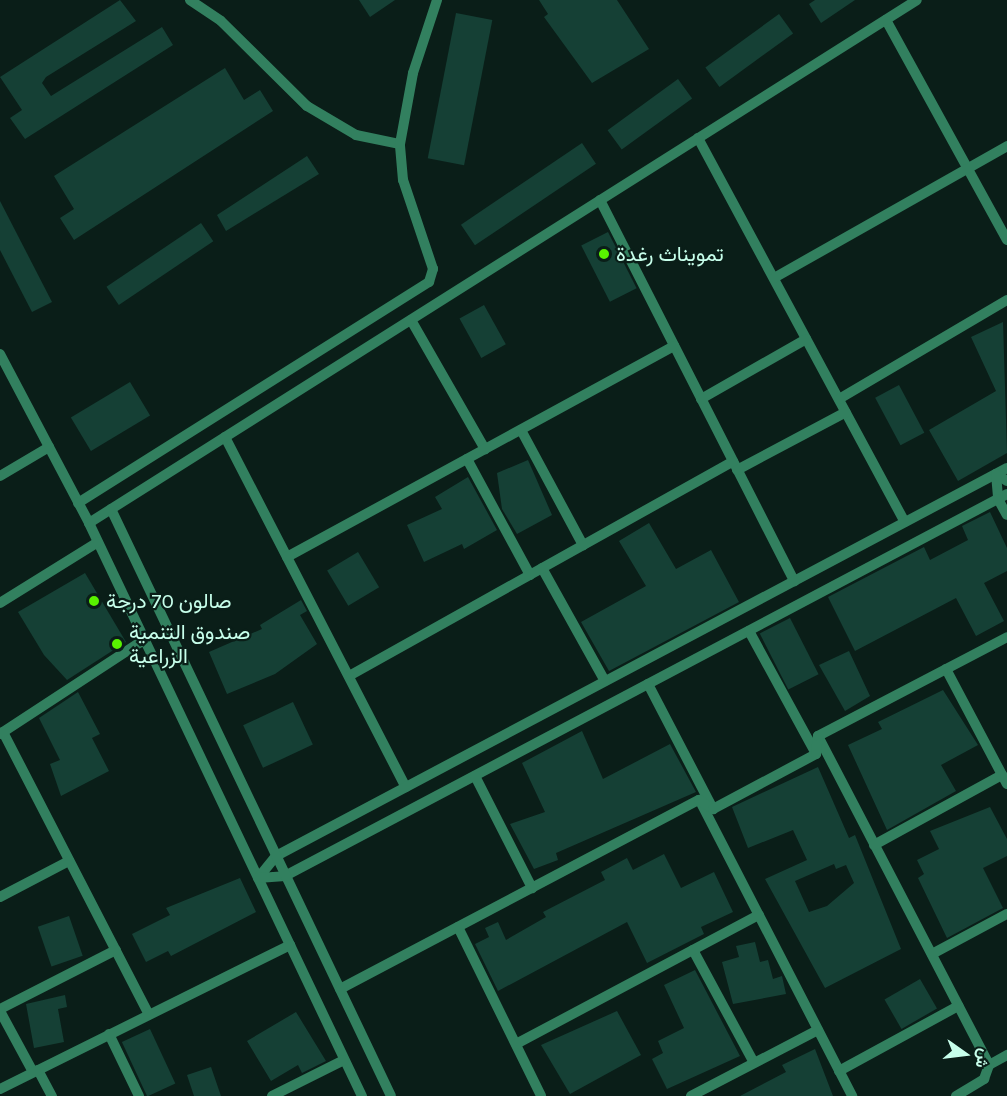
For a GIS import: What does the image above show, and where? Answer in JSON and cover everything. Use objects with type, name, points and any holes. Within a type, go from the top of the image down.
[{"type":"street","points":[[190,0],[221,21],[307,106],[356,135],[400,144]]},
{"type":"street","points":[[78,503],[429,282],[433,269],[403,180],[400,144],[413,73],[437,0]]},
{"type":"street","points":[[89,523],[917,0]]},
{"type":"street","points":[[886,20],[1007,240]]},
{"type":"street","points":[[698,138],[905,522]]},
{"type":"street","points":[[774,278],[1007,146]]},
{"type":"street","points":[[600,200],[794,581]]},
{"type":"street","points":[[839,399],[1007,300]]},
{"type":"street","points":[[411,320],[485,449]]},
{"type":"street","points":[[701,399],[806,339]]},
{"type":"street","points":[[287,557],[674,346]]},
{"type":"street","points":[[0,354],[89,523],[362,1096]]},
{"type":"street","points":[[349,676],[583,545],[735,465],[846,412]]},
{"type":"street","points":[[521,430],[583,545]]},
{"type":"street","points":[[225,437],[406,787]]},
{"type":"street","points":[[0,476],[49,447]]},
{"type":"street","points":[[467,459],[530,574]]},
{"type":"street","points":[[258,878],[276,856],[1007,468]]},
{"type":"street","points":[[996,474],[1007,481]]},
{"type":"street","points":[[996,474],[1007,515]]},
{"type":"street","points":[[258,878],[285,876],[1003,496]]},
{"type":"street","points":[[111,509],[391,1096]]},
{"type":"street","points":[[0,603],[98,542]]},
{"type":"street","points":[[542,568],[605,681]]},
{"type":"street","points":[[749,631],[816,754]]},
{"type":"street","points":[[818,736],[1007,638]]},
{"type":"street","points":[[144,639],[2,733],[149,1015]]},
{"type":"street","points":[[874,845],[1004,780],[946,669]]},
{"type":"street","points":[[648,684],[713,809]]},
{"type":"street","points":[[816,754],[818,736]]},
{"type":"street","points":[[818,736],[989,1065]]},
{"type":"street","points":[[713,809],[816,754]]},
{"type":"street","points":[[475,776],[532,888]]},
{"type":"street","points":[[699,800],[713,809]]},
{"type":"street","points":[[339,989],[699,800]]},
{"type":"street","points":[[699,800],[852,1096]]},
{"type":"street","points":[[0,897],[69,861]]},
{"type":"street","points":[[932,954],[1007,914]]},
{"type":"street","points":[[516,1044],[759,915]]},
{"type":"street","points":[[458,927],[541,1096]]},
{"type":"street","points":[[0,1089],[290,945]]},
{"type":"street","points":[[52,1096],[0,1010],[116,950]]},
{"type":"street","points":[[693,950],[754,1063]]},
{"type":"street","points":[[839,1071],[958,1006]]},
{"type":"street","points":[[691,1096],[818,1030]]},
{"type":"street","points":[[109,1034],[139,1096]]},
{"type":"street","points":[[956,1096],[984,1079],[989,1065],[1007,1055]]},
{"type":"street","points":[[272,1096],[344,1060]]},
{"type":"building","points":[[120,0],[136,21],[46,77],[42,83],[51,96],[162,27],[173,45],[25,139],[10,118],[22,110],[0,77]]},
{"type":"building","points":[[359,0],[395,0],[370,17]]},
{"type":"building","points":[[539,0],[617,0],[649,49],[592,83],[544,17],[548,14]]},
{"type":"building","points":[[815,0],[855,0],[821,23],[809,4]]},
{"type":"building","points":[[456,13],[492,20],[464,165],[428,158]]},
{"type":"building","points":[[779,14],[793,33],[719,87],[705,67]]},
{"type":"building","points":[[225,68],[244,100],[260,90],[273,111],[74,240],[60,218],[74,209],[54,176]]},
{"type":"building","points":[[678,79],[692,98],[622,150],[608,130]]},
{"type":"building","points":[[582,143],[596,164],[475,245],[461,225]]},
{"type":"building","points":[[307,156],[319,174],[226,231],[217,215]]},
{"type":"building","points":[[0,201],[52,302],[32,312],[0,250]]},
{"type":"building","points":[[201,223],[213,241],[119,305],[106,287]]},
{"type":"building","points":[[608,232],[637,288],[610,302],[581,246]]},
{"type":"building","points":[[484,305],[506,344],[481,358],[460,319]]},
{"type":"building","points":[[1003,322],[1007,453],[958,481],[929,430],[996,391],[971,337]]},
{"type":"building","points":[[130,382],[150,415],[91,451],[71,418]]},
{"type":"building","points":[[899,385],[924,433],[901,445],[875,398]]},
{"type":"building","points":[[528,460],[552,515],[517,534],[502,509],[497,473]]},
{"type":"building","points":[[468,477],[497,530],[464,549],[462,544],[424,562],[407,525],[442,509],[435,497]]},
{"type":"building","points":[[990,512],[1007,548],[1007,571],[984,583],[1004,621],[976,636],[956,598],[855,651],[828,597],[924,547],[930,560],[968,540],[962,526]]},
{"type":"building","points":[[649,523],[676,569],[711,550],[739,602],[609,671],[581,622],[646,586],[619,541]]},
{"type":"building","points":[[358,552],[379,587],[348,606],[327,571]]},
{"type":"building","points":[[85,573],[126,642],[67,680],[44,655],[18,612]]},
{"type":"building","points":[[301,600],[307,611],[300,615],[317,644],[275,674],[227,694],[209,652],[262,629],[260,625]]},
{"type":"building","points":[[790,618],[819,674],[788,690],[760,633]]},
{"type":"building","points":[[849,651],[870,696],[845,711],[819,665]]},
{"type":"building","points":[[943,690],[978,745],[941,765],[956,791],[887,830],[848,745],[882,729],[878,722]]},
{"type":"building","points":[[78,692],[100,734],[92,738],[109,771],[61,796],[50,764],[60,760],[39,718]]},
{"type":"building","points":[[293,702],[313,745],[263,768],[243,725]]},
{"type":"building","points":[[582,731],[603,779],[670,744],[696,792],[556,853],[558,860],[534,869],[510,824],[545,812],[522,763]]},
{"type":"building","points":[[818,767],[849,838],[855,835],[901,949],[825,988],[765,879],[807,860],[793,830],[748,848],[732,807]],"holes":[[[834,864],[836,869],[846,865],[854,883],[827,906],[809,912],[795,881]]]},
{"type":"building","points":[[990,807],[1007,839],[1007,856],[983,868],[1003,908],[947,938],[918,878],[924,874],[917,860],[939,849],[930,831]]},
{"type":"building","points":[[664,854],[681,888],[714,872],[733,912],[701,927],[704,934],[647,963],[627,922],[498,991],[475,944],[489,937],[485,928],[498,922],[506,940],[546,917],[543,912],[605,880],[601,872],[627,858],[633,870]]},
{"type":"building","points":[[240,878],[256,912],[171,956],[168,951],[146,962],[132,934],[170,915],[166,908]]},
{"type":"building","points":[[69,916],[83,956],[51,966],[38,927]]},
{"type":"building","points":[[755,942],[760,962],[768,960],[773,979],[782,976],[786,994],[733,1004],[722,962],[739,957],[736,946]]},
{"type":"building","points":[[695,970],[740,1056],[667,1089],[652,1059],[663,1053],[658,1041],[684,1028],[664,985]]},
{"type":"building","points":[[920,979],[937,1008],[901,1029],[884,1000]]},
{"type":"building","points":[[65,995],[67,1007],[58,1009],[64,1042],[34,1048],[26,1004]]},
{"type":"building","points":[[617,1011],[641,1055],[570,1094],[541,1045]]},
{"type":"building","points":[[296,1012],[326,1061],[302,1073],[298,1065],[271,1081],[247,1041]]},
{"type":"building","points":[[150,1029],[175,1083],[147,1096],[122,1042]]},
{"type":"building","points":[[815,1049],[833,1096],[740,1096],[786,1072],[782,1065]]},
{"type":"building","points":[[211,1067],[221,1096],[194,1096],[187,1075]]},
{"type":"place","name":"تمويناث رغدة","points":[[604,254]]},
{"type":"place","name":"صالون 70 درجة","points":[[94,601]]},
{"type":"place","name":"صندوق التنمية الزراعية","points":[[117,644]]}]
